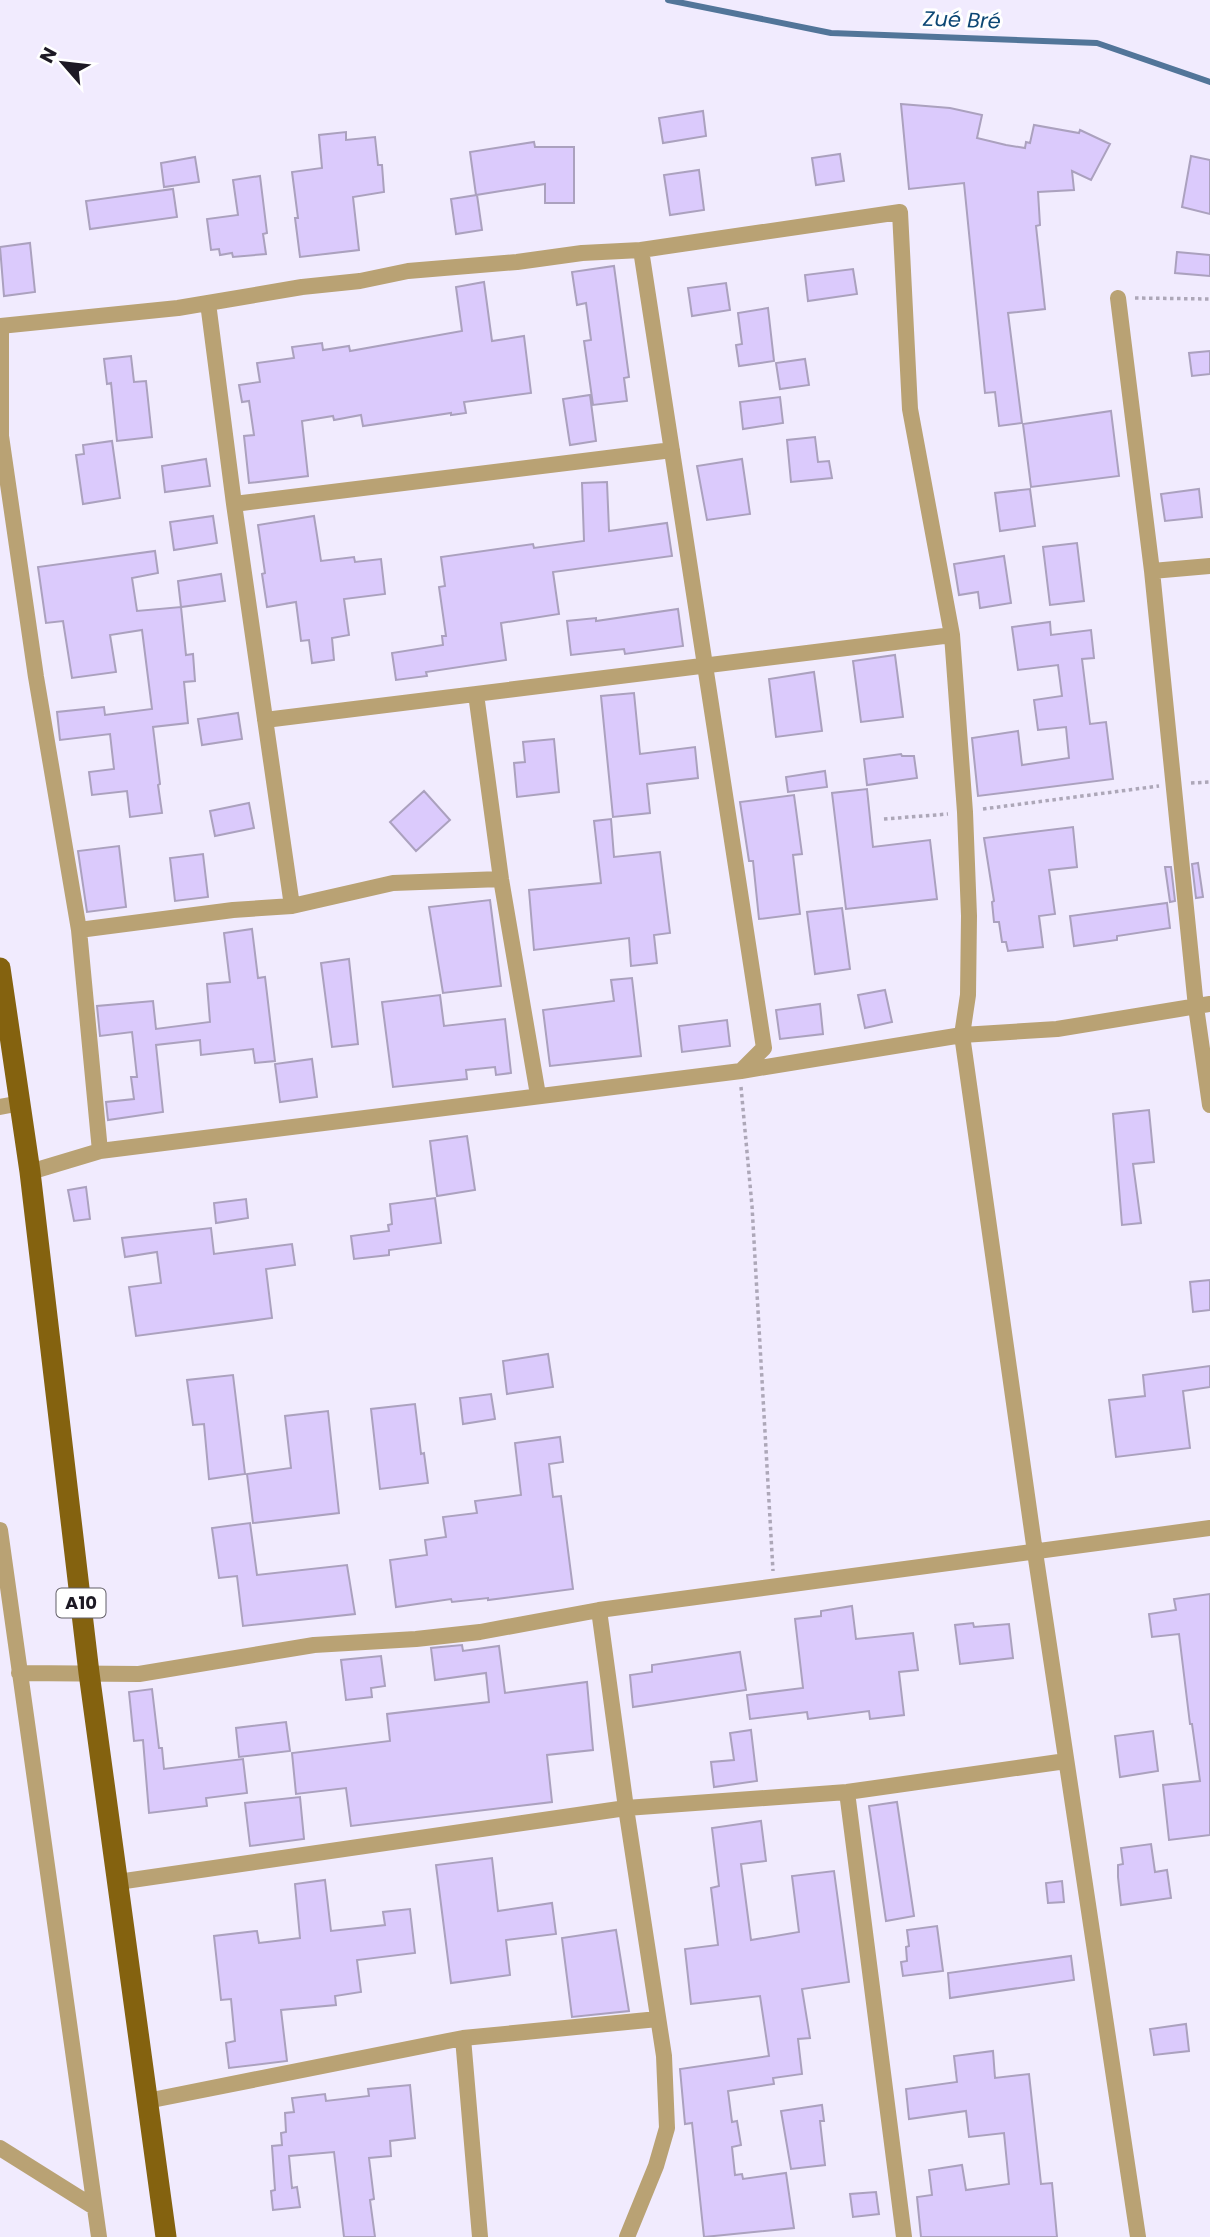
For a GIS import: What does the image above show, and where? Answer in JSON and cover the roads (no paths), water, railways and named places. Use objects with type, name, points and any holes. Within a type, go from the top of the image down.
[{"type":"main road","name":"A10","points":[[0,968],[10,1105],[30,1172],[89,1673],[166,2237]]},
{"type":"street","points":[[100,1151],[79,930],[36,677],[1,436],[1,326],[208,303],[303,287],[360,281],[408,271],[517,262],[582,253],[641,250],[901,212],[910,410],[952,635],[970,916],[968,995],[962,1034],[1035,1552],[1138,2237]]},
{"type":"street","points":[[641,250],[764,1048],[741,1071]]},
{"type":"street","points":[[1118,298],[1152,571],[1174,784],[1203,1006],[1210,1105]]},
{"type":"street","points":[[208,303],[292,906]]},
{"type":"street","points":[[234,504],[672,450]]},
{"type":"street","points":[[1152,571],[1210,566]]},
{"type":"street","points":[[265,720],[952,635]]},
{"type":"street","points":[[476,694],[501,878],[538,1095]]},
{"type":"street","points":[[79,930],[292,906],[393,883],[501,878]]},
{"type":"street","points":[[30,1172],[100,1151],[741,1071],[962,1034],[1057,1029],[1203,1006]]},
{"type":"street","points":[[19,1673],[139,1674],[314,1645],[480,1632],[599,1610],[1210,1528]]},
{"type":"street","points":[[0,1530],[99,2237]]},
{"type":"street","points":[[599,1610],[625,1808],[664,2056],[667,2128],[656,2166],[626,2237]]},
{"type":"street","points":[[118,1882],[625,1808],[848,1792],[1066,1761]]},
{"type":"street","points":[[848,1792],[904,2237]]},
{"type":"street","points":[[147,2101],[463,2038],[658,2019]]},
{"type":"street","points":[[463,2038],[480,2237]]},
{"type":"street","points":[[0,2148],[94,2207]]},
{"type":"waterway","name":"Zué Bré","points":[[668,0],[831,33],[1097,43],[1210,82]]}]
